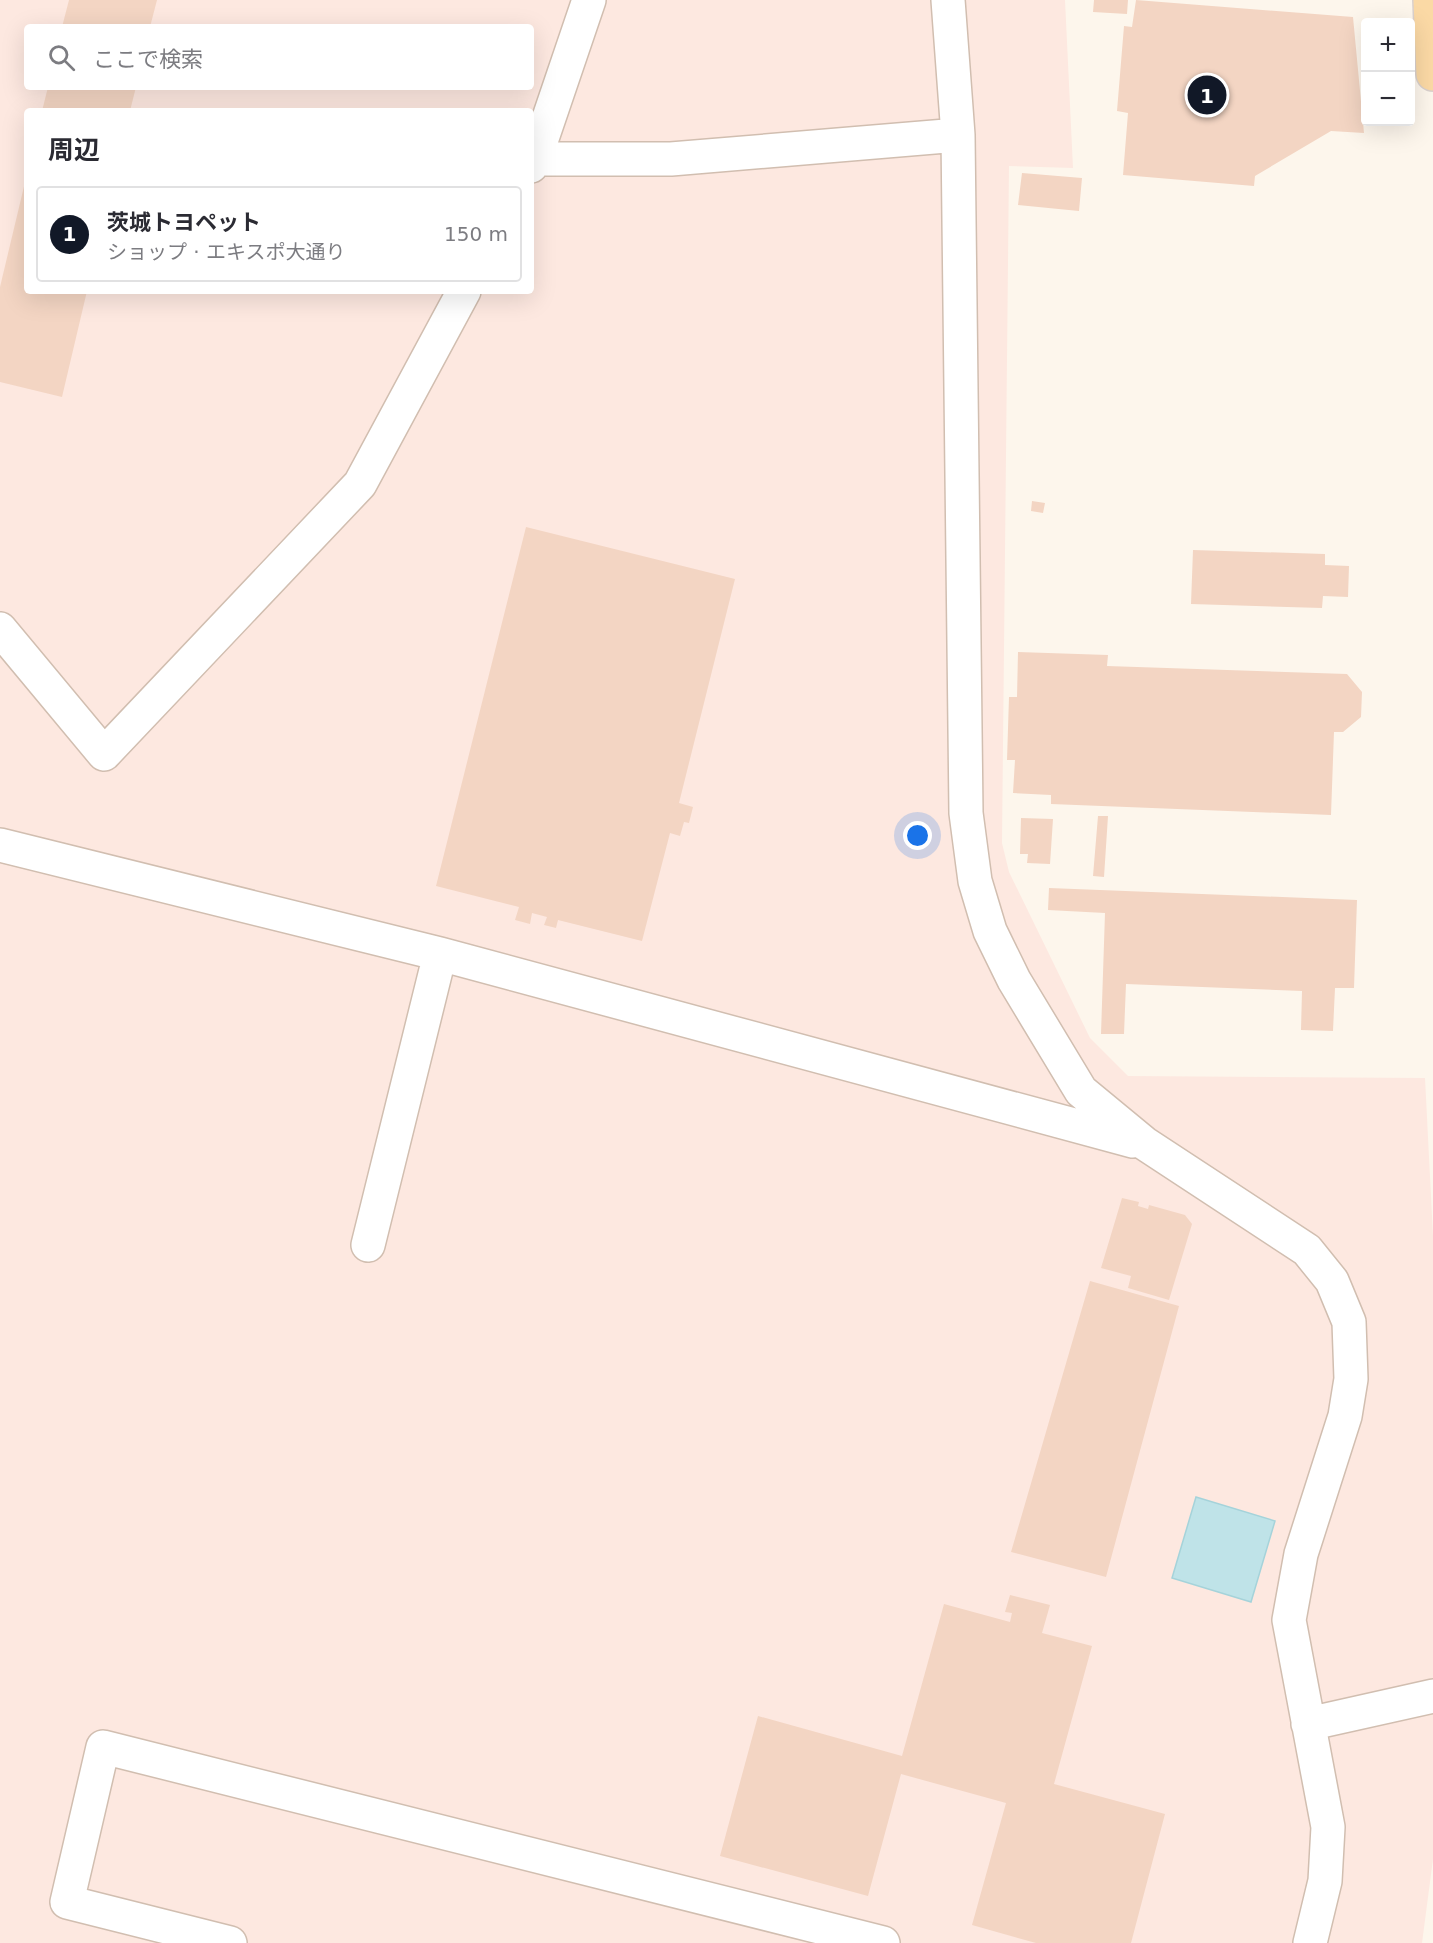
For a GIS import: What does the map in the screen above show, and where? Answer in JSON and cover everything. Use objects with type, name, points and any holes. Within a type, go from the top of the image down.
[{"type":"main road","points":[[1430,0],[1433,74]]},
{"type":"lane","points":[[534,160],[589,0]]},
{"type":"lane","points":[[948,0],[958,135],[966,813],[975,881],[990,931],[1014,980],[1081,1091],[1144,1143],[1307,1250],[1332,1281],[1349,1322],[1351,1378],[1345,1416],[1301,1554],[1289,1620],[1328,1827],[1325,1881],[1310,1943]]},
{"type":"lane","points":[[534,163],[671,159],[958,135]]},
{"type":"lane","points":[[0,629],[104,754],[360,484],[462,294]]},
{"type":"lane","points":[[0,845],[440,954],[1144,1143]]},
{"type":"lane","points":[[368,1245],[440,954]]},
{"type":"lane","points":[[1308,1724],[1433,1696]]},
{"type":"lane","points":[[230,1943],[67,1902],[103,1747],[809,1934],[883,1943]]},
{"type":"shaded area","points":[[0,0],[1065,0],[1073,168],[1009,166],[1002,843],[1009,872],[1090,1038],[1128,1076],[1425,1078],[1433,1236],[1433,1859],[1422,1943],[0,1943]]},
{"type":"water","points":[[1196,1497],[1275,1521],[1251,1602],[1172,1578]]},
{"type":"building","points":[[69,0],[157,0],[151,24],[63,24]]},
{"type":"building","points":[[1094,0],[1128,0],[1127,14],[1093,12]]},
{"type":"building","points":[[1136,0],[1353,17],[1361,101],[1361,126],[1363,126],[1364,133],[1331,131],[1255,176],[1254,186],[1123,175],[1128,113],[1117,111],[1124,26],[1132,27]]},
{"type":"building","points":[[47,90],[135,90],[131,108],[43,108]]},
{"type":"building","points":[[1022,173],[1082,178],[1079,211],[1018,205]]},
{"type":"building","points":[[24,186],[24,294],[86,294],[62,397],[0,382],[0,287]]},
{"type":"building","points":[[1032,501],[1045,503],[1043,513],[1031,511]]},
{"type":"building","points":[[526,527],[735,579],[679,803],[693,807],[689,823],[684,822],[680,836],[670,833],[642,941],[558,920],[556,928],[544,925],[547,917],[532,913],[530,924],[515,920],[519,907],[436,886]]},
{"type":"building","points":[[1193,550],[1325,554],[1325,565],[1349,566],[1348,597],[1323,596],[1322,608],[1191,604]]},
{"type":"building","points":[[1018,652],[1108,655],[1107,666],[1347,674],[1362,692],[1361,717],[1343,732],[1334,732],[1331,815],[1051,804],[1051,795],[1013,793],[1015,760],[1007,760],[1009,697],[1017,697]]},
{"type":"building","points":[[1098,816],[1108,816],[1104,877],[1093,876]]},
{"type":"building","points":[[1021,818],[1053,819],[1050,864],[1027,863],[1028,854],[1020,854]]},
{"type":"building","points":[[1049,888],[1357,900],[1354,988],[1335,988],[1333,1031],[1301,1030],[1302,991],[1126,984],[1124,1034],[1101,1034],[1105,913],[1048,910]]},
{"type":"building","points":[[1122,1198],[1139,1202],[1138,1206],[1148,1209],[1149,1205],[1185,1215],[1192,1224],[1169,1300],[1128,1288],[1131,1276],[1101,1268]]},
{"type":"building","points":[[1090,1281],[1179,1306],[1106,1577],[1011,1552]]},
{"type":"building","points":[[1010,1595],[1050,1605],[1042,1633],[1092,1646],[1054,1784],[1165,1814],[1131,1943],[1036,1943],[972,1925],[1006,1803],[901,1774],[868,1896],[720,1856],[758,1716],[902,1756],[944,1604],[1010,1622],[1012,1613],[1005,1612]]},
{"type":"place","name":"茨城トヨペット","points":[[1207,95]]}]
